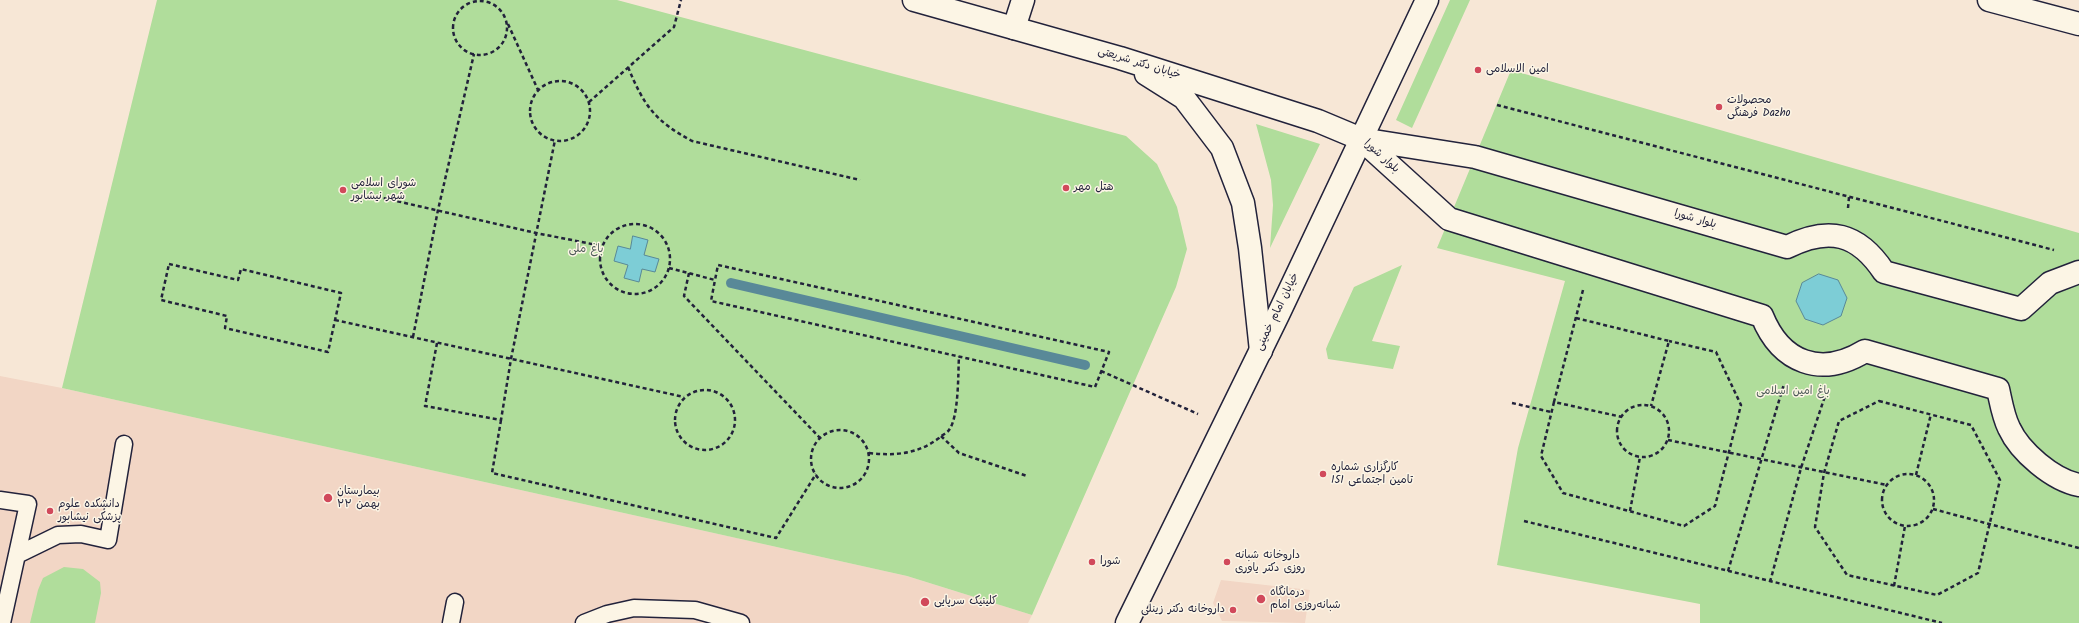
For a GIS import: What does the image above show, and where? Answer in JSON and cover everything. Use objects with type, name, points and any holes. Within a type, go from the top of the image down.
[{"type":"main road","name":"خیابان دکتر شریعتی","points":[[914,0],[1120,58],[1318,121],[1361,139]]},
{"type":"main road","points":[[1014,28],[1023,0]]},
{"type":"main road","name":"خیابان امام خمینی","points":[[1126,623],[1260,351],[1427,0]]},
{"type":"main road","points":[[1989,0],[2079,24]]},
{"type":"main road","points":[[1120,58],[1184,98],[1222,148],[1243,203],[1250,248],[1260,351]]},
{"type":"main road","name":"بلوار شورا","points":[[1361,139],[1475,157],[1787,246],[1805,238],[1825,235],[1845,238],[1861,246],[1874,258],[1884,272],[2021,309],[2050,284],[2079,272]]},
{"type":"main road","name":"بلوار شورا","points":[[1361,139],[1449,220],[1762,316],[1768,332],[1779,346],[1793,357]]},
{"type":"main road","points":[[1793,357],[1806,362],[1821,365],[1836,364],[1852,359],[1865,351],[1998,389],[2009,428],[2033,461],[2068,483],[2079,485]]},
{"type":"lane","points":[[17,555],[58,535],[81,534],[108,540],[124,444]]},
{"type":"lane","points":[[0,500],[28,504],[2,623]]},
{"type":"lane","points":[[451,623],[455,602]]},
{"type":"lane","points":[[584,623],[607,614],[634,608],[695,610],[741,623]]},
{"type":"path","points":[[589,102],[674,27],[681,0]]},
{"type":"path","points":[[507,21],[506,34],[500,46],[488,53],[474,54],[466,51],[454,36],[454,18],[459,10],[473,1],[486,1],[498,7],[507,21],[538,90]]},
{"type":"path","points":[[413,338],[438,210],[474,54]]},
{"type":"path","points":[[628,67],[636,86],[653,113],[669,128],[692,141],[860,180]]},
{"type":"path","points":[[557,80],[567,81],[576,85],[584,92],[589,102],[591,112],[588,122],[583,131],[569,139],[555,140],[539,132],[534,124],[531,107],[533,98],[538,90],[557,80]]},
{"type":"path","points":[[1497,105],[2056,250]]},
{"type":"path","points":[[555,140],[511,359],[492,473],[776,538],[816,474]]},
{"type":"path","points":[[370,195],[536,233],[602,246]]},
{"type":"path","points":[[628,224],[640,224],[652,228],[660,235],[667,245],[670,256],[669,268],[657,287],[647,292],[636,294],[624,293],[614,287],[606,279],[601,269],[600,257],[602,246],[608,236],[618,229],[628,224]]},
{"type":"path","points":[[169,264],[238,280],[240,269],[341,293],[335,320],[328,352],[225,328],[227,316],[160,300],[169,264]]},
{"type":"path","points":[[1576,318],[1716,352],[1741,405],[1715,506],[1684,526],[1563,493],[1541,456],[1551,412],[1576,318],[1591,264]]},
{"type":"path","points":[[718,265],[1109,352],[1094,387],[711,301],[715,280],[718,265]]},
{"type":"path","points":[[669,268],[715,280]]},
{"type":"path","points":[[689,273],[684,296],[820,438]]},
{"type":"path","points":[[335,320],[684,398],[692,392],[711,390],[727,400],[733,408],[735,418],[730,436],[724,443],[716,448],[706,450],[695,448],[686,443],[676,426],[675,416],[678,406],[684,398]]},
{"type":"path","points":[[1651,406],[1669,341]]},
{"type":"path","points":[[437,343],[425,406],[501,420]]},
{"type":"path","points":[[869,453],[890,455],[912,452],[930,445],[949,430],[956,411],[959,356]]},
{"type":"path","points":[[1728,571],[1793,357]]},
{"type":"path","points":[[1770,582],[1801,468],[1836,364]]},
{"type":"path","points":[[1101,371],[1224,425]]},
{"type":"path","points":[[1879,401],[1971,425],[2000,480],[1978,573],[1937,595],[1847,575],[1815,527],[1824,473],[1839,421],[1879,401]]},
{"type":"path","points":[[1554,402],[1622,417]]},
{"type":"path","points":[[1512,403],[1551,412]]},
{"type":"path","points":[[1634,406],[1651,406],[1665,415],[1668,423],[1668,440],[1657,453],[1640,456],[1631,454],[1620,442],[1617,433],[1622,417],[1634,406]]},
{"type":"path","points":[[1916,475],[1931,414]]},
{"type":"path","points":[[832,430],[852,432],[860,436],[866,444],[869,453],[870,462],[867,471],[854,484],[836,487],[826,484],[816,474],[811,460],[812,451],[820,438],[832,430]]},
{"type":"path","points":[[942,436],[959,453],[1027,476]]},
{"type":"path","points":[[1668,440],[1887,485]]},
{"type":"path","points":[[1630,511],[1640,456]]},
{"type":"path","points":[[1916,475],[1924,479],[1933,492],[1933,509],[1928,517],[1922,522],[1905,526],[1889,518],[1884,511],[1882,498],[1887,485],[1899,476],[1916,475]]},
{"type":"path","points":[[1933,509],[2079,548]]},
{"type":"path","points":[[1524,521],[1942,623]]},
{"type":"path","points":[[1894,586],[1905,526]]},
{"type":"shaded area","name":"بیمارستان ۲۲ بهمن","points":[[0,376],[62,388],[907,576],[1032,615],[1028,623],[0,623]]},
{"type":"shaded area","name":"درمانگاه شبانه‌روزی امام","points":[[1221,580],[1310,590],[1305,623],[1222,621],[1213,603]]},
{"type":"green space","name":"باغ ملی","points":[[157,0],[617,0],[1126,136],[1157,164],[1177,207],[1187,249],[1176,287],[1032,615],[907,576],[62,388]]},
{"type":"green space","points":[[1450,0],[1470,0],[1412,128],[1396,120]]},
{"type":"green space","name":"باغ امین اسلامی","points":[[1511,70],[2079,233],[2079,623],[1700,623],[1700,604],[1497,565],[1518,448],[1565,281],[1437,248]]},
{"type":"green space","points":[[1256,124],[1320,144],[1270,248],[1273,205],[1271,180]]},
{"type":"green space","points":[[1402,265],[1372,341],[1400,346],[1393,369],[1328,359],[1326,349],[1354,287]]},
{"type":"green space","points":[[64,567],[83,569],[100,582],[101,593],[95,623],[30,623],[38,590],[43,578]]},
{"type":"water","points":[[633,236],[648,240],[644,255],[659,259],[655,272],[642,269],[639,282],[624,278],[628,265],[614,261],[618,246],[630,249]]},
{"type":"water","points":[[1819,274],[1838,280],[1847,298],[1841,316],[1823,325],[1805,319],[1796,301],[1802,283]]},
{"type":"waterway","points":[[731,283],[1085,365]]},
{"type":"place","name":"امین الاسلامی","points":[[1478,70]]},
{"type":"place","name":"محصولات فرهنگی Dazho","points":[[1719,107]]},
{"type":"place","name":"هتل مهر","points":[[1066,188]]},
{"type":"place","name":"شورای اسلامی شهر نیشابور","points":[[343,190]]},
{"type":"place","name":"کارگزاری شماره 151 تامین اجتماعی","points":[[1323,474]]},
{"type":"place","name":"بیمارستان ۲۲ بهمن","points":[[328,498]]},
{"type":"place","name":"دانشکده علوم پزشکی نیشابور","points":[[50,511]]},
{"type":"place","name":"شورا","points":[[1092,562]]},
{"type":"place","name":"داروخانه شبانه روزی دکتر یاوری","points":[[1227,562]]},
{"type":"place","name":"درمانگاه شبانه‌روزی امام","points":[[1261,599]]},
{"type":"place","name":"کلینیک سرپایی","points":[[925,602]]},
{"type":"place","name":"داروخانه دکتر زینلی","points":[[1233,610]]}]
